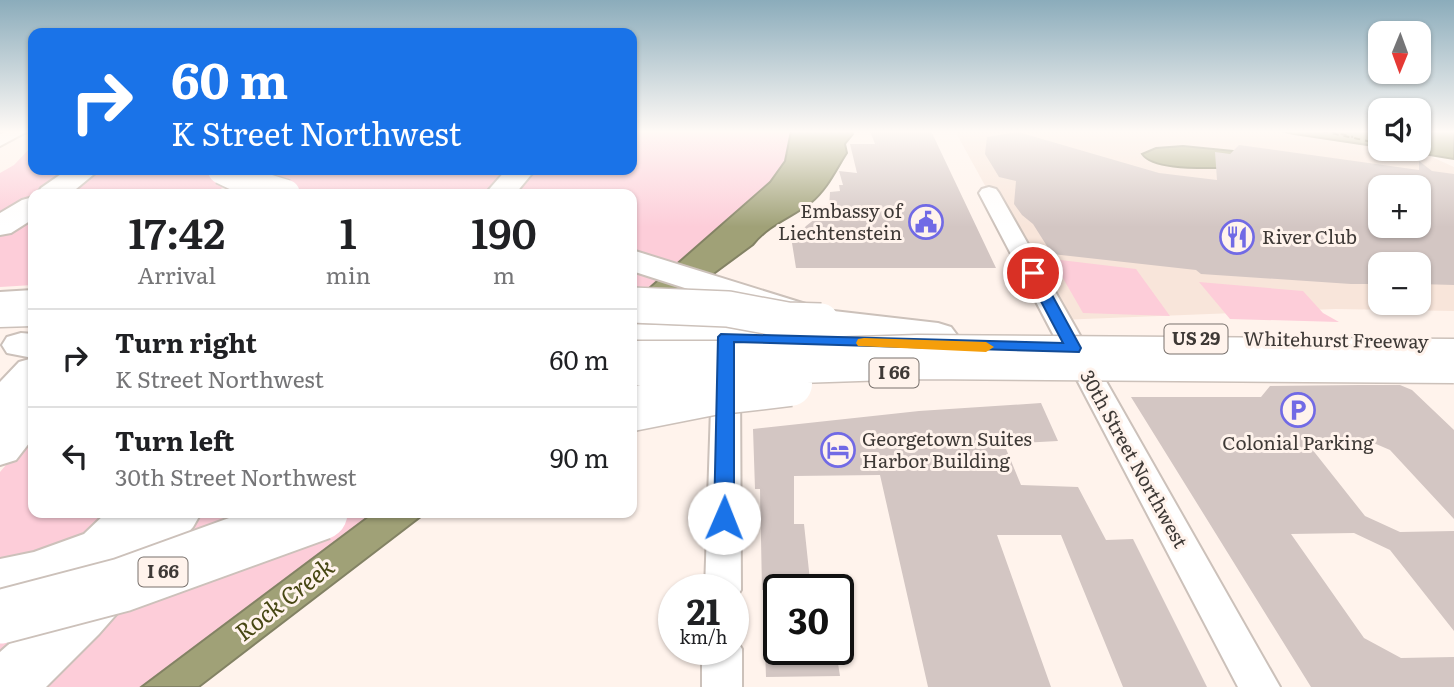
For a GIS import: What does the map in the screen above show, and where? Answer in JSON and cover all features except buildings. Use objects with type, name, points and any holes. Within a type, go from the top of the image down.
[{"type":"main road","points":[[58,189],[78,175]]},
{"type":"main road","points":[[232,175],[270,189]]},
{"type":"main road","points":[[250,189],[267,175]]},
{"type":"main road","points":[[504,189],[516,175]]},
{"type":"main road","points":[[526,189],[539,175]]},
{"type":"main road","points":[[0,226],[28,209]]},
{"type":"main road","points":[[637,262],[821,321]]},
{"type":"main road","points":[[0,303],[28,301]]},
{"type":"main road","name":"Whitehurst Freeway","points":[[637,335],[728,309],[787,320],[821,321],[938,335],[1454,341]]},
{"type":"main road","points":[[637,335],[1073,348],[1454,352]]},
{"type":"main road","name":"Whitehurst Freeway","points":[[637,335],[737,363],[918,357],[1454,361]]},
{"type":"main road","points":[[0,408],[25,341]]},
{"type":"main road","name":"I 66","points":[[637,408],[713,393],[854,377],[1159,359]]},
{"type":"main road","points":[[0,449],[28,416]]},
{"type":"main road","points":[[0,582],[38,574],[166,518]]},
{"type":"main road","points":[[0,661],[22,631],[126,537],[181,518]]},
{"type":"main road","name":"I 66","points":[[0,617],[92,596],[134,583],[308,518]]},
{"type":"main road","points":[[5,687],[79,617],[126,537]]},
{"type":"street","name":"30th Street Northwest","points":[[989,194],[1260,687]]},
{"type":"street","points":[[723,574],[726,337]]},
{"type":"street","points":[[1416,351],[1454,386]]},
{"type":"street","points":[[722,665],[722,687]]},
{"type":"shaded area","points":[[28,163],[28,175],[67,175],[49,189],[28,189],[28,203],[0,221],[0,173],[14,165]]},
{"type":"shaded area","points":[[637,163],[784,163],[770,182],[637,299],[637,189],[264,189],[279,175],[637,175]]},
{"type":"shaded area","points":[[973,163],[1445,163],[1454,167],[1454,311],[1431,311],[1431,252],[1368,252],[1368,310],[1059,320]]},
{"type":"shaded area","points":[[89,175],[219,175],[230,181],[221,189],[69,189]]},
{"type":"shaded area","points":[[28,216],[28,285],[0,287],[0,233]]},
{"type":"shaded area","points":[[1052,259],[1136,269],[1170,316],[1083,313]]},
{"type":"shaded area","points":[[1199,282],[1303,291],[1323,313],[1339,322],[1230,319]]},
{"type":"shaded area","points":[[28,439],[28,518],[366,518],[141,687],[0,687],[0,472]]},
{"type":"water","points":[[784,163],[841,163],[817,198],[774,226],[753,245],[637,332],[637,299],[770,182]]},
{"type":"water","points":[[1156,163],[1223,163],[1219,168]]},
{"type":"water","name":"Rock Creek","points":[[366,518],[419,518],[199,687],[141,687]]},
{"type":"slow traffic","points":[[864,343],[986,347]]},
{"type":"place","name":"Embassy of Liechtenstein","points":[[926,222]]},
{"type":"place","name":"River Club","points":[[1237,237]]},
{"type":"place","name":"Colonial Parking","points":[[1298,410]]},
{"type":"place","name":"Georgetown Suites Harbor Building","points":[[838,450]]},
{"type":"route","points":[[724,518],[726,337],[1073,348],[1033,273]]}]
